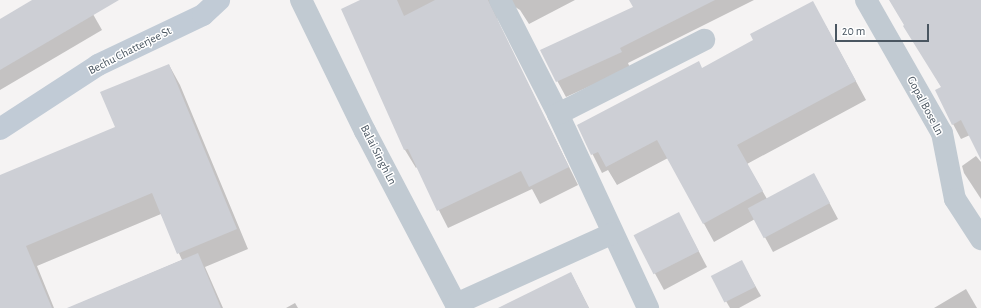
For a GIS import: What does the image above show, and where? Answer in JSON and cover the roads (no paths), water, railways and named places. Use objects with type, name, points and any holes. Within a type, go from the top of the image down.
[{"type":"street","name":"Bechu Chatterjee St","points":[[0,129],[98,65],[203,16],[219,0]]},
{"type":"street","name":"Balai Singh Ln","points":[[301,0],[365,132],[457,306]]},
{"type":"street","points":[[500,0],[558,114],[648,308]]},
{"type":"street","name":"Gopal Bose Ln","points":[[866,0],[942,133],[956,199],[981,239]]},
{"type":"street","points":[[558,114],[704,40]]},
{"type":"street","points":[[457,306],[613,233]]}]
